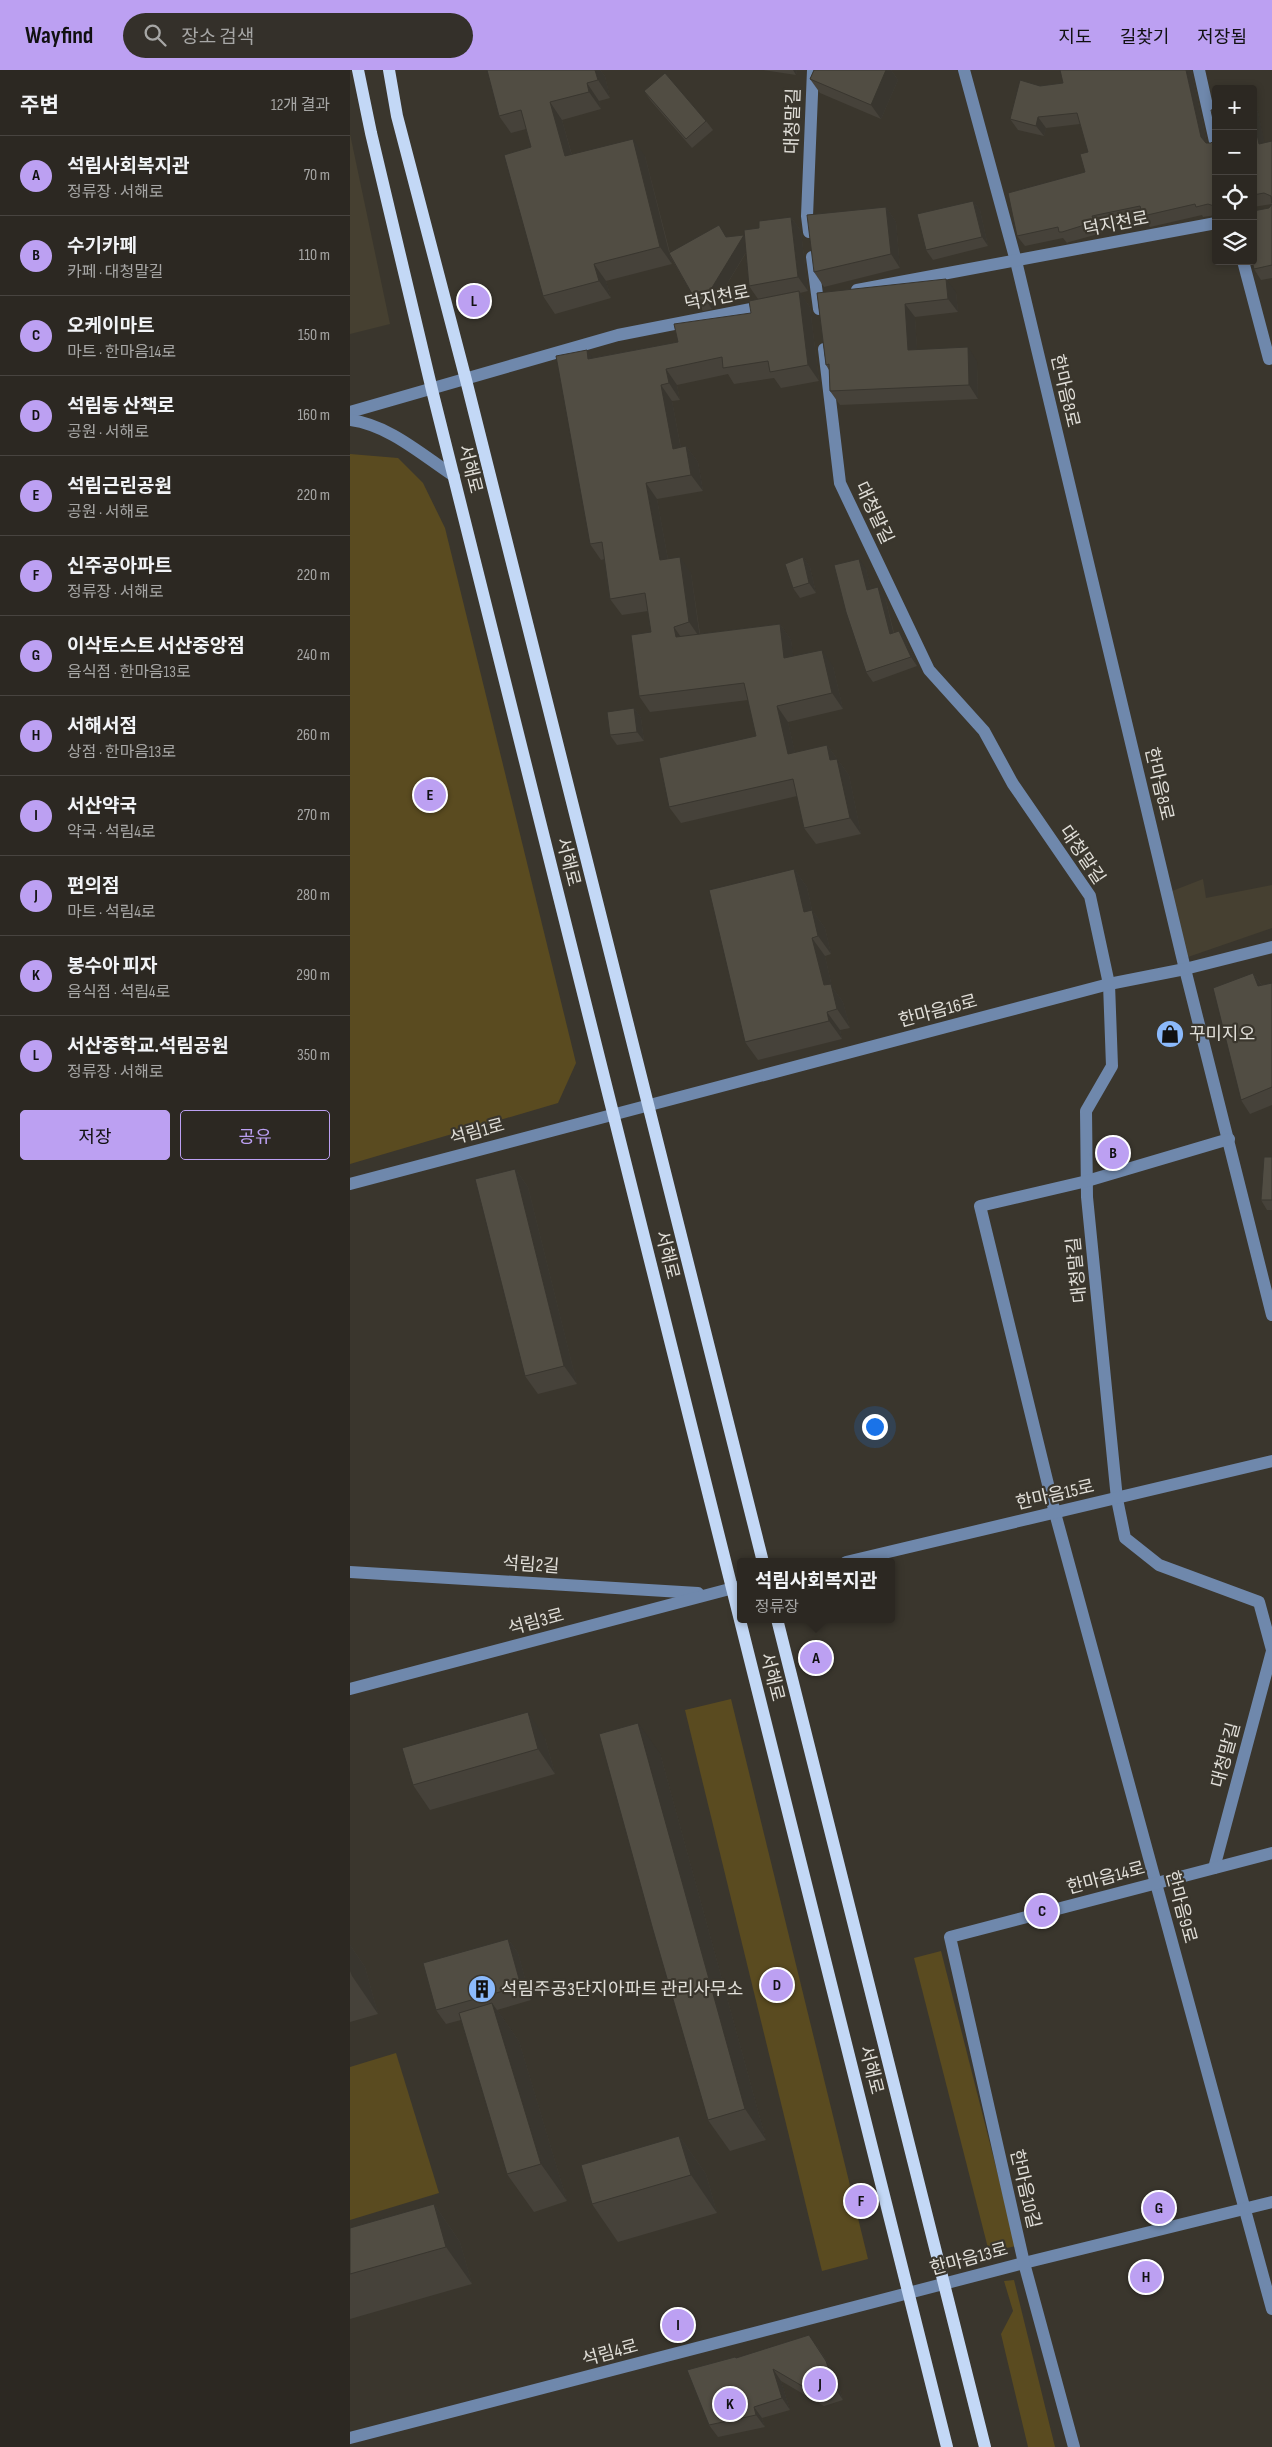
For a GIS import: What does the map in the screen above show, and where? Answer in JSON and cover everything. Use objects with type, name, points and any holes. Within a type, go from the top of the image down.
[{"type":"main road","name":"서해로","points":[[358,70],[371,133],[432,390],[614,1115],[736,1587]]},
{"type":"main road","name":"서해로","points":[[389,70],[397,116],[466,380],[762,1558]]},
{"type":"main road","name":"서해로","points":[[745,1623],[947,2447]]},
{"type":"main road","name":"서해로","points":[[779,1623],[986,2447]]},
{"type":"street","name":"대청말길","points":[[813,70],[807,216],[840,483],[929,670],[984,731],[1013,784],[1090,896],[1109,984],[1112,1066],[1086,1111],[1087,1181],[1117,1499],[1125,1538],[1159,1565],[1259,1602],[1272,1651],[1214,1868]]},
{"type":"street","name":"한마음8로","points":[[964,70],[1016,261],[1186,969],[1230,1139],[1272,1315]]},
{"type":"street","points":[[1199,70],[1212,130]]},
{"type":"street","name":"덕지천로","points":[[846,292],[1212,224]]},
{"type":"street","points":[[1244,265],[1269,360]]},
{"type":"street","name":"덕지천로","points":[[350,412],[618,335],[780,304]]},
{"type":"street","points":[[350,420],[364,422],[385,430],[454,476]]},
{"type":"street","name":"한마음16로","points":[[614,1115],[1109,984],[1186,969],[1272,947]]},
{"type":"street","name":"석림1로","points":[[350,1184],[614,1115]]},
{"type":"street","points":[[1087,1181],[1230,1139]]},
{"type":"street","name":"한마음9로","points":[[1087,1181],[980,1206],[1055,1514],[1272,2309]]},
{"type":"street","name":"한마음15로","points":[[863,1558],[1272,1461]]},
{"type":"street","name":"석림2길","points":[[350,1572],[710,1594]]},
{"type":"street","name":"석림3로","points":[[350,1689],[736,1587]]},
{"type":"street","name":"한마음14로","points":[[950,1937],[1272,1852]]},
{"type":"street","name":"한마음10길","points":[[950,1937],[1024,2263],[1074,2447]]},
{"type":"street","name":"한마음13로","points":[[908,2294],[1024,2263],[1272,2202]]},
{"type":"street","name":"석림4로","points":[[350,2438],[908,2294]]},
{"type":"shaded area","points":[[350,134],[390,324],[350,334]]},
{"type":"shaded area","points":[[350,454],[398,458],[423,483],[445,528],[576,1063],[558,1103],[350,1164]]},
{"type":"shaded area","points":[[1203,879],[1206,898],[1272,885],[1272,928],[1188,957],[1167,893]]},
{"type":"shaded area","points":[[731,1699],[868,2259],[822,2271],[685,1710]]},
{"type":"shaded area","points":[[941,1951],[1016,2246],[989,2252],[914,1958]]},
{"type":"shaded area","points":[[396,2053],[439,2193],[350,2220],[350,2067]]},
{"type":"shaded area","points":[[1014,2280],[1055,2447],[1028,2447],[1001,2334],[1013,2311],[1004,2281]]},
{"type":"building","points":[[487,70],[595,70],[598,80],[587,83],[589,92],[550,102],[565,156],[633,139],[660,247],[594,264],[599,281],[543,296],[504,155],[531,147],[521,110],[499,116]]},
{"type":"building","points":[[814,70],[886,70],[871,105],[810,79]]},
{"type":"building","points":[[1060,70],[1186,70],[1201,137],[1206,143],[1212,142],[1212,205],[1208,204],[1196,207],[1195,204],[1143,216],[1140,206],[1092,216],[1094,222],[1062,232],[1059,232],[1058,227],[1017,236],[1008,193],[1085,172],[1080,154],[1088,152],[1077,113],[1038,117],[1036,126],[1010,119],[1020,80],[1040,86],[1063,83]]},
{"type":"building","points":[[665,73],[706,121],[686,139],[644,91]]},
{"type":"building","points":[[1257,134],[1259,144],[1272,141],[1272,203],[1271,196],[1264,193],[1257,194]]},
{"type":"building","points":[[973,201],[982,237],[926,250],[917,214]]},
{"type":"building","points":[[1272,204],[1272,265],[1254,269],[1253,265],[1257,265],[1257,210],[1269,208]]},
{"type":"building","points":[[886,207],[891,254],[814,272],[807,215]]},
{"type":"building","points":[[791,217],[798,277],[749,286],[744,230],[759,228],[759,221]]},
{"type":"building","points":[[719,225],[726,237],[744,235],[705,299],[696,301],[669,253]]},
{"type":"building","points":[[946,279],[948,299],[905,304],[908,350],[968,347],[969,385],[830,391],[829,364],[826,365],[817,293]]},
{"type":"building","points":[[799,291],[808,365],[770,372],[768,361],[723,368],[722,357],[666,369],[669,383],[661,385],[673,449],[686,446],[691,475],[646,483],[660,560],[680,557],[689,622],[674,627],[676,637],[780,624],[784,658],[822,650],[832,693],[777,706],[788,754],[827,745],[830,760],[837,759],[850,818],[804,828],[793,779],[669,807],[659,758],[756,736],[744,683],[639,696],[631,635],[651,632],[645,593],[610,599],[602,542],[590,544],[556,356],[587,350],[588,359],[678,342],[674,324],[751,313],[749,301]]},
{"type":"building","points":[[803,557],[809,583],[793,588],[785,564]]},
{"type":"building","points":[[859,559],[867,590],[878,587],[890,634],[899,631],[911,657],[866,672],[846,612],[834,565]]},
{"type":"building","points":[[634,708],[637,732],[610,735],[607,712]]},
{"type":"building","points":[[794,869],[804,912],[812,910],[818,936],[812,938],[824,985],[831,984],[837,1009],[827,1012],[829,1021],[745,1042],[709,890]]},
{"type":"building","points":[[1253,973],[1258,986],[1272,983],[1272,1087],[1241,1100],[1213,988]]},
{"type":"building","points":[[1264,1157],[1272,1157],[1272,1200],[1261,1200]]},
{"type":"building","points":[[515,1169],[564,1366],[525,1376],[475,1179]]},
{"type":"building","points":[[528,1712],[538,1749],[413,1785],[402,1748]]},
{"type":"building","points":[[638,1723],[745,2109],[708,2120],[599,1734]]},
{"type":"building","name":"석림주공3단지아파트 관리사무소","points":[[508,1939],[521,1986],[436,2010],[423,1963]]},
{"type":"building","points":[[492,2003],[541,2164],[507,2174],[459,2013]]},
{"type":"building","points":[[679,2136],[691,2175],[592,2204],[581,2165]]},
{"type":"building","points":[[434,2204],[446,2247],[350,2274],[350,2228]]},
{"type":"building","points":[[809,2335],[826,2361],[835,2388],[816,2394],[773,2369],[782,2398],[754,2407],[756,2415],[709,2425],[687,2370],[736,2358]]},
{"type":"place","name":"서산중학교.석림공원","points":[[474,301]]},
{"type":"place","name":"석림근린공원","points":[[430,795]]},
{"type":"place","name":"꾸미지오","points":[[1170,1034]]},
{"type":"place","name":"수기카페","points":[[1113,1153]]},
{"type":"place","name":"석림사회복지관","points":[[816,1658]]},
{"type":"place","name":"오케이마트","points":[[1042,1911]]},
{"type":"place","name":"석림동 산책로","points":[[777,1985]]},
{"type":"place","name":"석림주공3단지아파트 관리사무소","points":[[482,1989]]},
{"type":"place","name":"신주공아파트","points":[[861,2201]]},
{"type":"place","name":"이삭토스트 서산중앙점","points":[[1159,2208]]},
{"type":"place","name":"서해서점","points":[[1146,2277]]},
{"type":"place","name":"서산약국","points":[[678,2325]]},
{"type":"place","name":"편의점","points":[[820,2384]]},
{"type":"place","name":"봉수아 피자","points":[[730,2404]]}]
